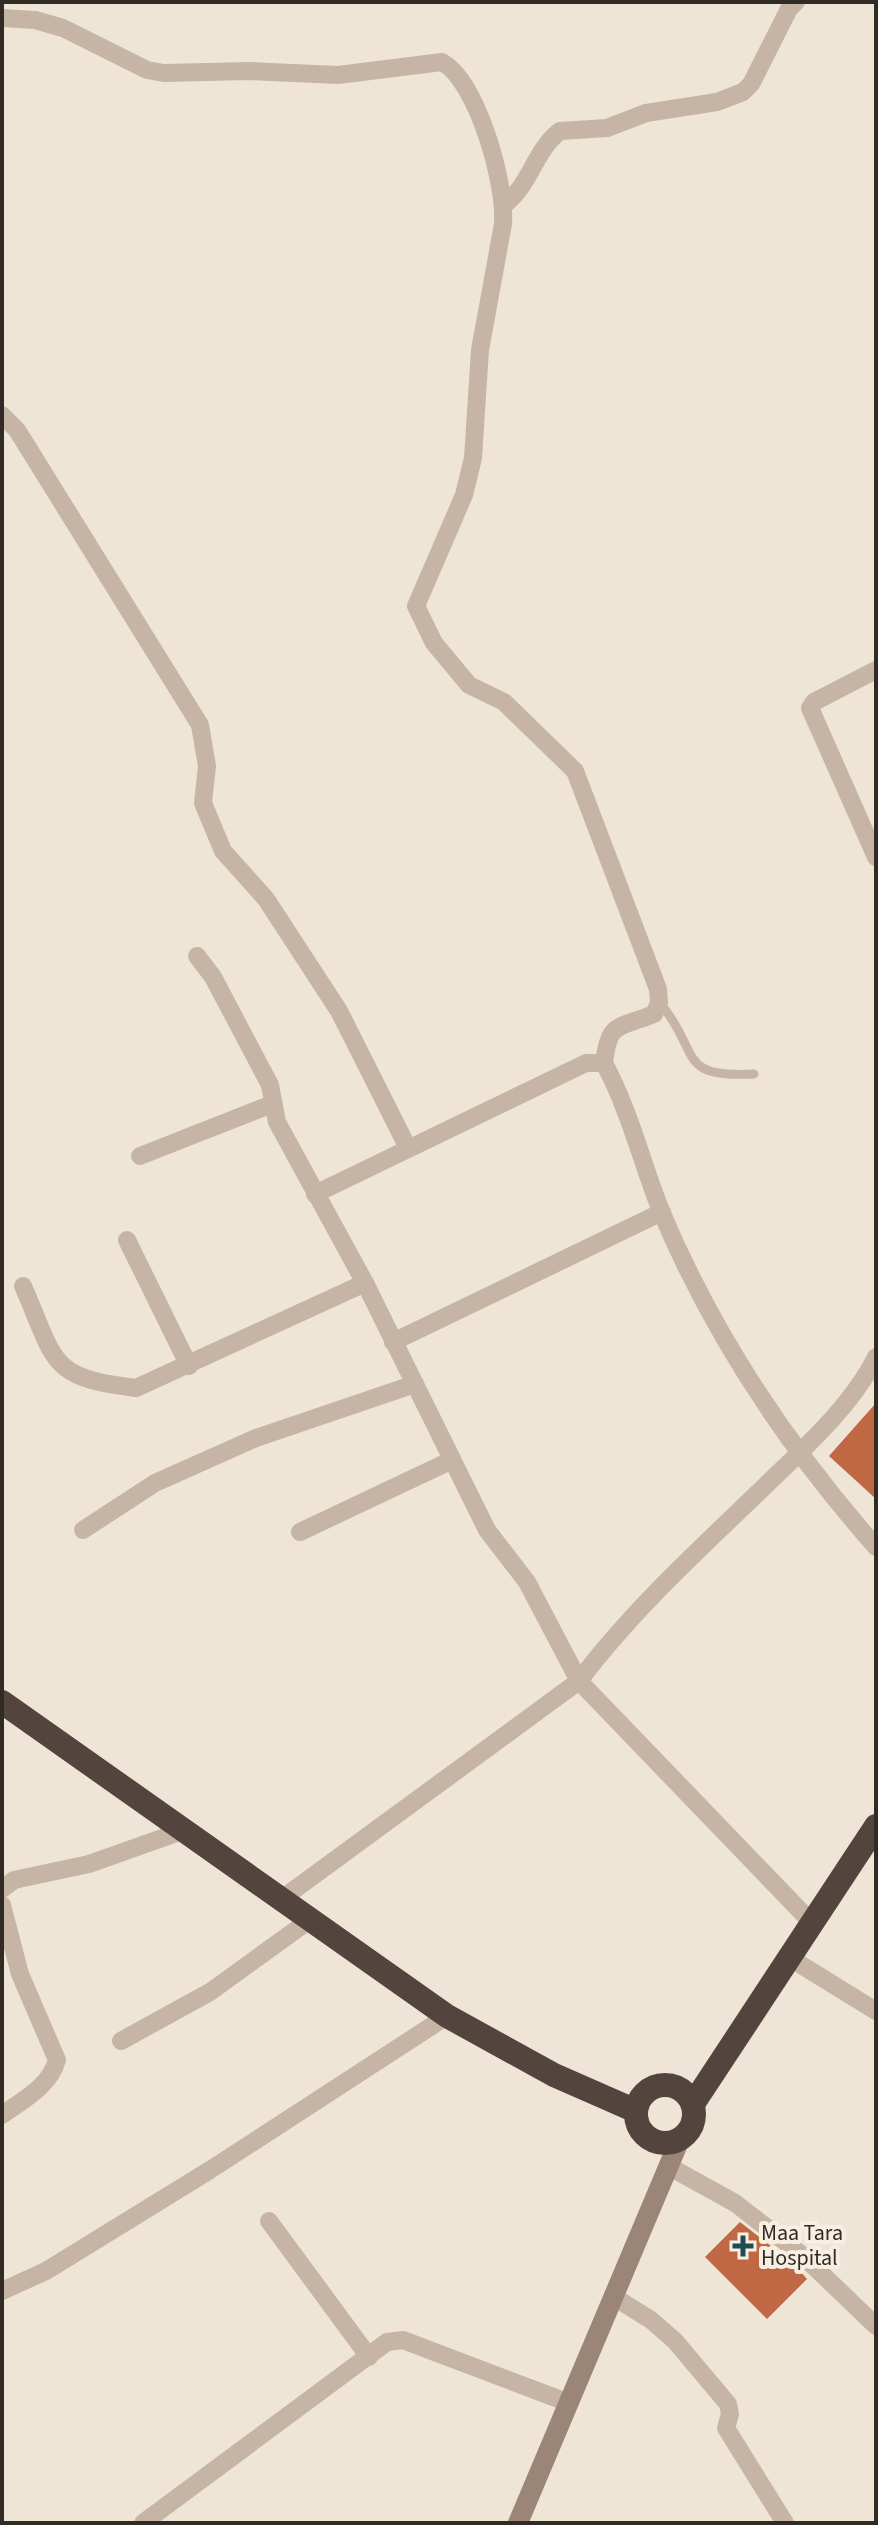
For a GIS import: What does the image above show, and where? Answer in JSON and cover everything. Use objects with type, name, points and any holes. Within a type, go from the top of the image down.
[{"type":"highway","points":[[2,1702],[447,2016],[554,2075],[636,2111]]},
{"type":"highway","points":[[693,2104],[675,2086],[662,2085],[640,2098],[636,2111],[644,2135],[655,2142],[668,2143],[680,2139],[694,2117],[693,2104],[876,1826]]},
{"type":"main road","points":[[518,2523],[680,2139]]},
{"type":"street","points":[[505,204],[523,189],[541,150],[560,131],[607,128],[646,113],[717,102],[743,92],[763,62],[789,9],[796,2]]},
{"type":"street","points":[[2,18],[35,20],[63,28],[147,70],[164,73],[249,71],[338,75],[442,62],[466,85],[497,171],[505,204],[480,350],[473,458],[464,495],[416,606],[434,643],[469,685],[513,709],[575,771],[658,989],[659,1003],[654,1014],[612,1030],[607,1036],[604,1063],[662,1212],[725,1341],[798,1454],[873,1537]]},
{"type":"street","points":[[2,415],[17,430],[200,725],[207,766],[203,803],[223,851],[266,899],[339,1011],[408,1148]]},
{"type":"street","points":[[876,670],[814,702],[810,708],[876,857]]},
{"type":"street","points":[[197,956],[213,977],[270,1085],[277,1122],[365,1283],[450,1461],[493,1540],[527,1582],[579,1681],[813,1924]]},
{"type":"street","points":[[315,1194],[586,1063],[604,1063]]},
{"type":"street","points":[[140,1156],[272,1104]]},
{"type":"street","points":[[393,1342],[662,1212]]},
{"type":"street","points":[[127,1240],[189,1366]]},
{"type":"street","points":[[23,1286],[57,1362],[68,1373],[99,1384],[136,1388],[365,1283]]},
{"type":"street","points":[[283,1898],[579,1681],[611,1639],[798,1454],[859,1384],[876,1357]]},
{"type":"street","points":[[83,1530],[155,1483],[256,1438],[415,1384]]},
{"type":"street","points":[[300,1532],[450,1461]]},
{"type":"street","points":[[2,1889],[14,1880],[89,1864],[185,1830]]},
{"type":"street","points":[[2,1905],[20,1974],[57,2060],[54,2072],[39,2088],[2,2115]]},
{"type":"street","points":[[121,2041],[210,1992],[311,1919]]},
{"type":"street","points":[[790,1958],[876,2011]]},
{"type":"street","points":[[2,2291],[46,2271],[210,2170],[447,2016]]},
{"type":"street","points":[[668,2166],[735,2203],[802,2255],[876,2326]]},
{"type":"street","points":[[269,2221],[369,2357]]},
{"type":"street","points":[[614,2297],[651,2320],[675,2341],[724,2398],[730,2414],[726,2428],[785,2523]]},
{"type":"street","points":[[143,2523],[387,2342],[403,2340],[569,2403]]},
{"type":"lane","points":[[659,1003],[673,1019],[696,1064],[706,1073],[754,1074]]},
{"type":"building","points":[[876,1403],[876,1499],[829,1456]]},
{"type":"building","points":[[740,2222],[794,2264],[807,2279],[767,2319],[705,2257]]},
{"type":"place","name":"Maa Tara Hospital","points":[[743,2246]]}]
